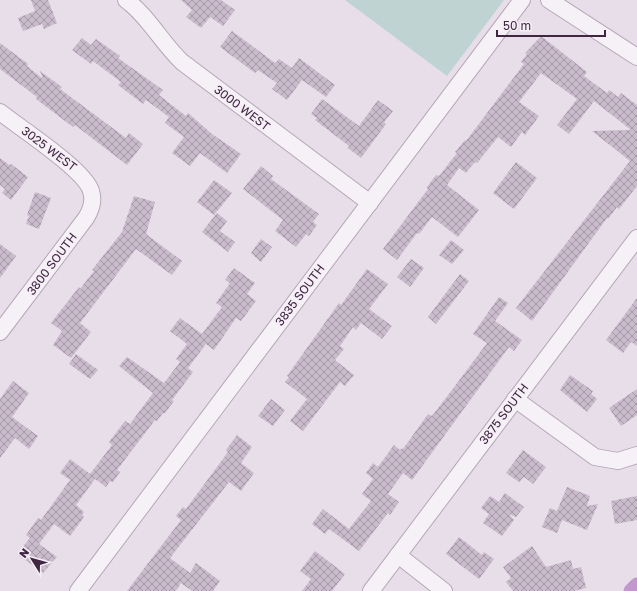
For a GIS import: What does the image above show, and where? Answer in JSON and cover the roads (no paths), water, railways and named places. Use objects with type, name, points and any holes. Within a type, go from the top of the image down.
[{"type":"street","name":"3000 WEST","points":[[126,0],[137,9],[169,50],[182,62],[370,203]]},
{"type":"street","name":"3835 SOUTH","points":[[78,591],[522,0]]},
{"type":"street","points":[[549,0],[637,57]]},
{"type":"street","name":"3025 WEST","points":[[0,112],[77,171],[88,183],[92,191]]},
{"type":"street","name":"3800 SOUTH","points":[[0,332],[86,218],[91,206],[92,191]]},
{"type":"street","name":"3875 SOUTH","points":[[371,591],[637,238]]},
{"type":"street","points":[[515,399],[595,457],[618,461],[637,455]]},
{"type":"street","points":[[398,555],[444,591]]},
{"type":"waterway","points":[[631,591],[637,585]]}]
